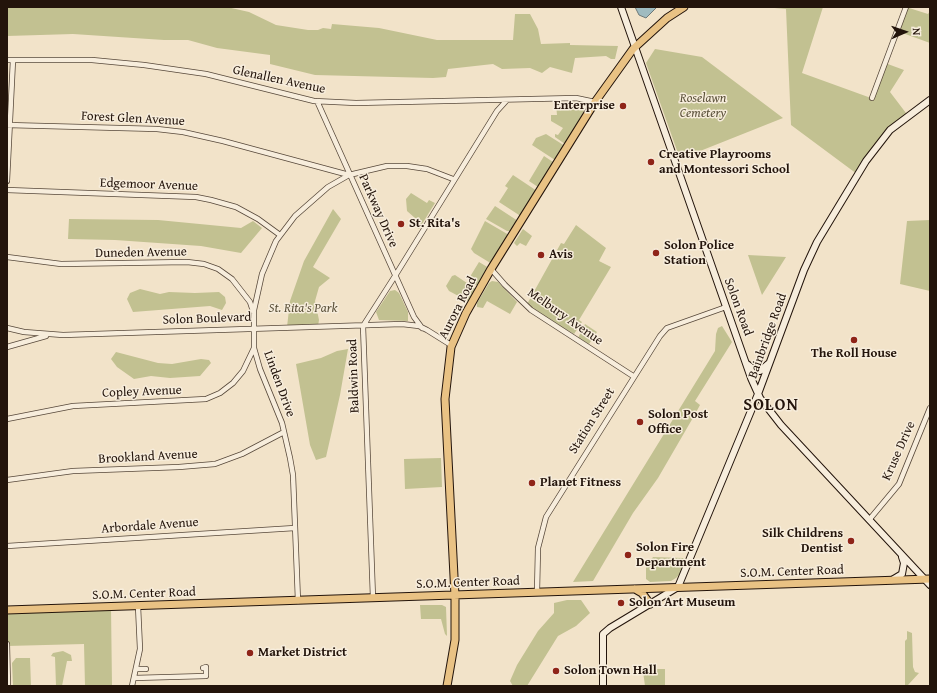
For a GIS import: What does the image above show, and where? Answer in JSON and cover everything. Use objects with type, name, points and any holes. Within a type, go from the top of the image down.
[{"type":"main road","name":"Aurora Road","points":[[447,686],[455,640],[455,596],[446,399],[447,370],[452,346],[466,313],[491,269],[595,102],[636,46],[667,18],[684,7]]},
{"type":"main road","name":"S.O.M. Center Road","points":[[7,610],[927,579]]},
{"type":"main road","points":[[635,589],[642,593],[650,604]]},
{"type":"street","name":"Solon Road","points":[[621,7],[758,394],[781,425],[900,554],[927,579],[930,585]]},
{"type":"street","points":[[872,98],[906,7]]},
{"type":"street","name":"Glenallen Avenue","points":[[7,60],[92,60],[144,65],[206,74],[317,101],[356,103],[576,98],[595,102]]},
{"type":"street","points":[[7,181],[13,60]]},
{"type":"street","name":"Baldwin Road","points":[[373,598],[363,326],[497,111],[507,100]]},
{"type":"street","name":"Bainbridge Road","points":[[678,587],[758,394],[804,270],[816,244],[866,161],[890,130],[930,100]]},
{"type":"street","name":"Parkway Drive","points":[[317,101],[395,276],[414,317],[422,328]]},
{"type":"street","name":"Forest Glen Avenue","points":[[9,125],[183,132],[216,139],[349,175]]},
{"type":"street","name":"Linden Drive","points":[[298,601],[293,475],[284,432],[254,348],[254,313],[262,274],[280,235],[304,206],[328,187],[349,175],[387,166],[407,166],[427,169],[454,179]]},
{"type":"street","name":"Edgemoor Avenue","points":[[7,190],[196,197],[236,207],[258,219],[280,235]]},
{"type":"street","name":"Duneden Avenue","points":[[7,258],[62,264],[187,262],[204,264],[218,269],[232,279],[250,302],[254,313]]},
{"type":"street","name":"Melbury Avenue","points":[[491,269],[531,310],[633,376]]},
{"type":"street","name":"Station Street","points":[[537,592],[538,548],[546,517],[633,376],[667,328],[726,307]]},
{"type":"street","name":"Solon Boulevard","points":[[7,328],[24,332],[50,335],[402,324],[422,328],[452,346]]},
{"type":"street","points":[[7,347],[50,335]]},
{"type":"street","name":"Copley Avenue","points":[[7,419],[73,406],[206,399],[220,393],[233,383],[243,372],[254,348]]},
{"type":"street","points":[[746,363],[756,371],[760,371],[772,357]]},
{"type":"street","name":"Kruse Drive","points":[[869,520],[899,484],[930,408]]},
{"type":"street","name":"Brookland Avenue","points":[[7,480],[73,471],[179,468],[215,464],[242,454],[284,432]]},
{"type":"street","name":"Arbordale Avenue","points":[[7,546],[295,528]]},
{"type":"street","points":[[892,580],[902,574],[904,568],[900,554]]},
{"type":"street","points":[[603,686],[603,634],[610,628],[678,587]]},
{"type":"street","points":[[132,686],[137,669],[140,649],[138,606]]},
{"type":"street","points":[[7,644],[8,686]]},
{"type":"street","points":[[134,678],[205,676],[206,667],[202,668]]},
{"type":"street","points":[[137,669],[146,669]]},
{"type":"green space","points":[[7,7],[227,7],[249,12],[276,25],[308,30],[318,30],[323,28],[331,29],[332,24],[379,28],[437,40],[513,40],[515,14],[530,14],[538,29],[541,44],[570,43],[570,45],[618,46],[615,59],[611,59],[606,56],[575,58],[572,73],[550,67],[542,73],[530,68],[502,69],[493,64],[448,69],[446,77],[433,78],[315,75],[270,64],[270,55],[217,48],[188,40],[164,40],[73,34],[7,36]]},
{"type":"green space","points":[[763,7],[823,7],[802,73],[871,98],[885,63],[904,70],[890,92],[909,117],[890,130],[857,174],[791,125],[786,9]]},
{"type":"green space","points":[[906,7],[928,14],[930,11],[930,43],[897,31]]},
{"type":"green space","name":"Roselawn Cemetery","points":[[655,49],[702,57],[783,118],[680,159],[646,63]]},
{"type":"green space","points":[[563,103],[584,107],[584,111],[565,144],[555,137],[555,134],[558,135],[563,128],[551,121],[551,115],[557,115],[556,104]]},
{"type":"green space","points":[[546,134],[565,146],[555,160],[532,145],[536,138]]},
{"type":"green space","points":[[544,156],[553,162],[538,187],[529,181]]},
{"type":"green space","points":[[513,175],[537,191],[522,215],[519,215],[499,202],[508,188],[505,186]]},
{"type":"green space","points":[[411,193],[427,203],[429,200],[435,203],[419,229],[415,227],[415,218],[407,211],[406,199]]},
{"type":"green space","points":[[495,206],[518,221],[512,231],[507,231],[486,219]]},
{"type":"green space","name":"St. Rita's Park","points":[[333,209],[341,219],[313,267],[330,278],[319,287],[315,301],[319,320],[318,326],[287,327],[290,301],[304,261]]},
{"type":"green space","points":[[69,219],[158,220],[241,228],[253,221],[262,228],[241,253],[201,246],[115,240],[68,239]]},
{"type":"green space","points":[[930,220],[930,291],[900,284],[907,221]]},
{"type":"green space","points":[[485,221],[509,235],[492,264],[474,253],[471,249]]},
{"type":"green space","points":[[576,225],[606,248],[599,261],[611,267],[579,320],[582,322],[574,334],[526,306],[561,243],[564,244]]},
{"type":"green space","points":[[523,229],[532,236],[526,246],[520,243],[517,246],[514,243]]},
{"type":"green space","points":[[748,255],[786,257],[762,295]]},
{"type":"green space","points":[[479,262],[489,268],[479,285],[475,285],[468,280]]},
{"type":"green space","points":[[455,275],[476,289],[468,301],[449,291],[446,286],[452,276]]},
{"type":"green space","points":[[492,281],[498,282],[517,302],[510,314],[487,301],[483,308],[477,307],[477,303],[489,283]]},
{"type":"green space","points":[[140,289],[160,294],[169,292],[219,292],[225,297],[226,303],[222,310],[210,306],[133,312],[127,299],[130,293]]},
{"type":"green space","points":[[395,290],[399,293],[408,312],[408,321],[379,320],[376,312],[390,291]]},
{"type":"green space","points":[[585,324],[597,332],[589,344],[578,338]]},
{"type":"green space","points":[[722,326],[732,342],[695,401],[700,405],[658,478],[633,513],[593,581],[573,582],[715,351],[716,334],[718,328]]},
{"type":"green space","points":[[348,349],[340,395],[326,457],[316,460],[310,445],[296,364]]},
{"type":"green space","points":[[116,352],[158,363],[172,364],[201,359],[209,360],[211,363],[200,376],[170,378],[151,376],[134,379],[117,367],[111,359]]},
{"type":"green space","points":[[441,458],[442,487],[405,489],[404,459]]},
{"type":"green space","points":[[653,557],[683,558],[686,561],[681,573],[671,581],[650,582],[646,579],[646,567]]},
{"type":"green space","points":[[567,600],[581,600],[590,613],[576,626],[558,636],[527,686],[513,686],[510,681],[517,665],[538,631],[554,613],[554,603]]},
{"type":"green space","points":[[420,605],[442,605],[446,607],[447,636],[445,634],[441,619],[421,619]]},
{"type":"green space","points":[[111,607],[112,686],[85,686],[84,644],[7,646],[7,610]]},
{"type":"green space","points":[[907,631],[912,633],[913,667],[915,672],[919,673],[908,685],[905,685],[905,641],[907,639]]},
{"type":"green space","points":[[63,651],[71,655],[72,661],[67,661],[62,686],[56,686],[55,657],[51,656],[53,653]]},
{"type":"green space","points":[[16,658],[30,658],[31,686],[13,686],[12,663]]},
{"type":"green space","points":[[649,669],[665,669],[665,686],[645,686],[643,671]]},
{"type":"water","points":[[635,7],[657,7],[646,18],[639,15]]},
{"type":"place","name":"Enterprise","points":[[623,106]]},
{"type":"place","name":"Creative Playrooms and Montessori School","points":[[651,162]]},
{"type":"place","name":"St. Rita's","points":[[401,224]]},
{"type":"place","name":"Solon Police Station","points":[[656,253]]},
{"type":"place","name":"Avis","points":[[541,255]]},
{"type":"place","name":"The Roll House","points":[[854,340]]},
{"type":"place","name":"Solon Post Office","points":[[640,422]]},
{"type":"place","name":"Planet Fitness","points":[[532,483]]},
{"type":"place","name":"Silk Childrens Dentist","points":[[851,541]]},
{"type":"place","name":"Solon Fire Department","points":[[628,555]]},
{"type":"place","name":"Solon Art Museum","points":[[621,603]]},
{"type":"place","name":"Market District","points":[[250,653]]},
{"type":"place","name":"Solon Town Hall","points":[[556,671]]},
{"type":"district","name":"SOLON","points":[[771,406]]}]
